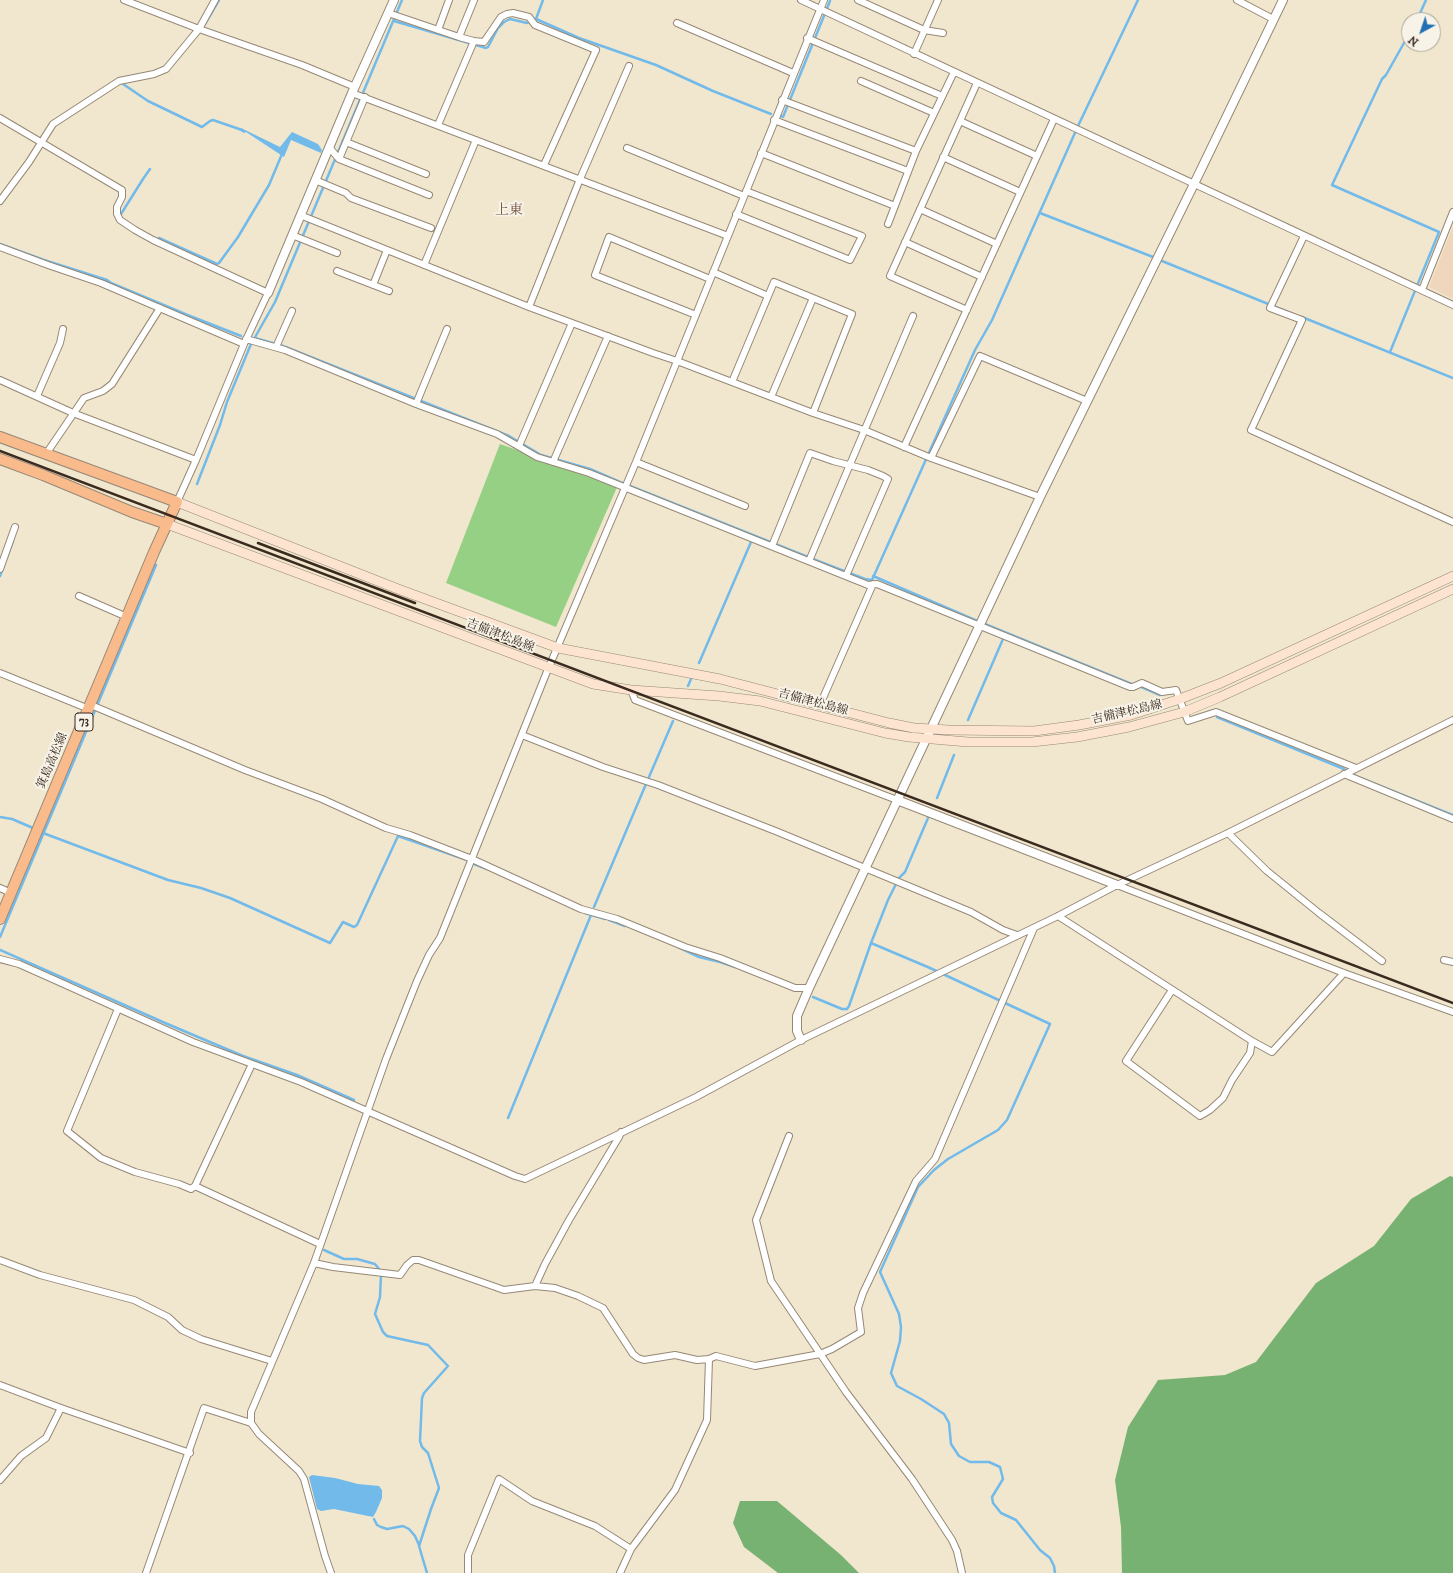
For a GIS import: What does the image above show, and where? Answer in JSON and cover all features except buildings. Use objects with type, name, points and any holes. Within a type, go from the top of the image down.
[{"type":"main road","points":[[0,437],[177,502]]},
{"type":"main road","points":[[0,459],[132,512],[167,524]]},
{"type":"main road","name":"箕島高松線","points":[[0,919],[93,707],[127,617],[177,502]]},
{"type":"main road","name":"吉備津松島線","points":[[177,502],[398,589],[558,648],[720,679],[889,723],[932,729],[995,731],[1034,730],[1079,725],[1131,715],[1180,699],[1221,683],[1453,576]]},
{"type":"main road","name":"吉備津松島線","points":[[167,524],[593,684],[631,690],[720,696],[760,702],[885,733],[927,739],[974,742],[1032,742],[1077,737],[1129,727],[1184,712],[1220,697],[1453,589]]},
{"type":"street","points":[[124,0],[138,3],[199,29],[302,64],[359,94],[728,236]]},
{"type":"street","points":[[0,201],[54,124],[119,81],[154,74],[166,69],[199,29],[215,0]]},
{"type":"street","points":[[177,502],[245,342],[268,293],[298,237],[335,154],[359,94],[394,15],[394,0]]},
{"type":"street","points":[[438,30],[449,0]]},
{"type":"street","points":[[459,37],[474,0]]},
{"type":"street","points":[[801,0],[1453,305]]},
{"type":"street","points":[[331,1573],[304,1479],[299,1471],[259,1434],[251,1423],[251,1412],[314,1263],[386,1058],[417,981],[429,955],[440,938],[549,668],[678,361],[774,120],[787,102],[793,73],[812,40],[824,10],[824,0]]},
{"type":"street","points":[[858,0],[924,30],[942,33]]},
{"type":"street","points":[[914,54],[938,0]]},
{"type":"street","points":[[1237,0],[1274,19]]},
{"type":"street","points":[[801,1040],[796,1031],[797,1016],[809,988],[932,729],[980,623],[1283,0]]},
{"type":"street","points":[[394,15],[459,37],[473,44],[484,42],[501,17],[513,13],[529,17],[535,25],[596,50],[544,165]]},
{"type":"street","points":[[677,23],[793,73]]},
{"type":"street","points":[[812,40],[942,96]]},
{"type":"street","points":[[438,125],[473,44]]},
{"type":"street","points":[[529,307],[580,179],[629,66]]},
{"type":"street","points":[[888,224],[916,151],[954,72]]},
{"type":"street","points":[[861,81],[934,113]]},
{"type":"street","points":[[967,310],[890,276],[977,83]]},
{"type":"street","points":[[335,154],[346,142],[359,94]]},
{"type":"street","points":[[787,102],[916,151]]},
{"type":"street","points":[[904,447],[1054,119]]},
{"type":"street","points":[[1,120],[122,190],[122,197],[117,206],[117,214],[120,220],[135,230],[153,240],[268,293]]},
{"type":"street","points":[[774,120],[908,171]]},
{"type":"street","points":[[960,121],[1037,156]]},
{"type":"street","points":[[424,265],[476,140]]},
{"type":"street","points":[[346,142],[426,174]]},
{"type":"street","points":[[627,148],[862,236],[850,260],[736,214]]},
{"type":"street","points":[[761,153],[895,206]]},
{"type":"street","points":[[335,154],[429,195]]},
{"type":"street","points":[[944,157],[1020,192]]},
{"type":"street","points":[[321,183],[346,193],[351,198],[431,228]]},
{"type":"street","points":[[920,208],[997,244]]},
{"type":"street","points":[[1418,288],[1453,212]]},
{"type":"street","points":[[307,218],[529,307],[678,361],[813,413],[864,430],[928,457],[1040,498]]},
{"type":"street","points":[[1304,236],[1270,308],[1302,320],[1251,430],[1453,522]]},
{"type":"street","points":[[298,237],[337,253]]},
{"type":"street","points":[[696,315],[595,275],[609,237],[710,279]]},
{"type":"street","points":[[905,242],[982,277]]},
{"type":"street","points":[[0,247],[101,283],[245,342],[277,345],[497,434],[520,444],[537,457],[554,459],[773,544],[847,574],[868,585],[877,584],[980,623],[1130,687],[1142,683],[1162,692],[1176,690],[1188,721],[1216,712],[1453,819]]},
{"type":"street","points":[[373,285],[387,250]]},
{"type":"street","points":[[337,271],[389,292]]},
{"type":"street","points":[[713,272],[768,296]]},
{"type":"street","points":[[732,382],[774,282],[852,314],[813,413]]},
{"type":"street","points":[[771,397],[813,298]]},
{"type":"street","points":[[46,454],[73,412],[84,398],[103,391],[112,384],[160,308]]},
{"type":"street","points":[[277,345],[292,311]]},
{"type":"street","points":[[810,559],[913,316]]},
{"type":"street","points":[[520,444],[572,323]]},
{"type":"street","points":[[37,396],[60,343],[63,329]]},
{"type":"street","points":[[417,401],[447,329]]},
{"type":"street","points":[[554,459],[608,336]]},
{"type":"street","points":[[928,457],[980,356],[1087,401]]},
{"type":"street","points":[[0,380],[73,412],[196,460]]},
{"type":"street","points":[[773,544],[810,453],[868,470],[888,478],[847,574]]},
{"type":"street","points":[[636,462],[745,506]]},
{"type":"street","points":[[0,569],[15,527]]},
{"type":"street","points":[[824,698],[873,584]]},
{"type":"street","points":[[79,596],[127,617]]},
{"type":"street","points":[[0,673],[93,707],[245,770],[322,799],[386,828],[410,835],[472,859],[581,909],[617,919],[685,947],[720,958],[795,988],[809,988]]},
{"type":"street","points":[[631,690],[635,700],[1344,973],[1453,1012]]},
{"type":"street","points":[[0,959],[19,964],[193,1042],[301,1082],[367,1112],[525,1179],[696,1097],[801,1040],[1034,928],[1117,885],[1228,833],[1453,720]]},
{"type":"street","points":[[522,735],[603,767],[672,791],[971,912],[1003,930],[1017,935]]},
{"type":"street","points":[[1228,833],[1243,849],[1279,880],[1319,913],[1382,961]]},
{"type":"street","points":[[0,888],[11,893]]},
{"type":"street","points":[[1058,916],[1252,1041],[1272,1052],[1344,973]]},
{"type":"street","points":[[314,1263],[333,1267],[400,1275],[406,1265],[413,1260],[419,1260],[504,1290],[535,1286],[555,1288],[578,1296],[603,1308],[625,1342],[638,1358],[644,1360],[675,1355],[697,1360],[709,1359],[716,1356],[755,1366],[820,1354],[832,1349],[861,1332],[858,1308],[863,1293],[916,1181],[934,1159],[1034,928]]},
{"type":"street","points":[[1444,960],[1453,962]]},
{"type":"street","points":[[1172,990],[1126,1061],[1200,1116],[1210,1110],[1223,1098],[1232,1080],[1250,1053],[1252,1041]]},
{"type":"street","points":[[118,1009],[67,1131],[101,1158],[135,1172],[179,1184],[190,1189],[195,1186],[252,1064]]},
{"type":"street","points":[[535,1286],[569,1220],[621,1132]]},
{"type":"street","points":[[789,1136],[756,1220],[771,1281],[846,1392],[912,1479],[948,1534],[957,1551],[962,1573]]},
{"type":"street","points":[[195,1186],[320,1244]]},
{"type":"street","points":[[0,1260],[40,1275],[134,1300],[168,1317],[182,1330],[201,1340],[272,1360]]},
{"type":"street","points":[[620,1573],[631,1549],[675,1490],[707,1420],[709,1359]]},
{"type":"street","points":[[0,1385],[61,1408],[190,1452]]},
{"type":"street","points":[[0,1480],[21,1456],[46,1438],[61,1408]]},
{"type":"street","points":[[146,1573],[190,1452],[204,1408],[251,1423]]},
{"type":"street","points":[[468,1573],[468,1555],[499,1479],[532,1501],[595,1526],[631,1549]]},
{"type":"shaded area","points":[[1453,226],[1453,299],[1429,287]]},
{"type":"green space","points":[[500,444],[618,485],[556,627],[446,583]]},
{"type":"green space","points":[[1450,1176],[1453,1177],[1453,1573],[1122,1573],[1121,1527],[1115,1480],[1128,1427],[1158,1380],[1225,1375],[1256,1362],[1316,1283],[1374,1246],[1411,1199]]},
{"type":"green space","points":[[740,1501],[777,1501],[841,1555],[859,1573],[778,1573],[744,1547],[733,1523]]},
{"type":"water","points":[[241,128],[280,147],[292,132],[318,144],[322,150],[321,153],[291,140],[284,157],[246,132],[244,133],[239,130]]},
{"type":"water","points":[[312,1475],[335,1478],[358,1484],[379,1486],[382,1490],[382,1498],[373,1517],[334,1509],[321,1511],[317,1509],[309,1477]]},
{"type":"waterway","points":[[205,24],[219,0]]},
{"type":"waterway","points":[[254,339],[275,302],[402,0]]},
{"type":"waterway","points":[[536,19],[543,0]]},
{"type":"waterway","points":[[255,338],[283,346],[509,436],[541,455],[590,469],[818,561],[865,579],[872,580],[975,350],[992,320],[1078,126],[1138,0]]},
{"type":"waterway","points":[[1421,12],[1426,0]]},
{"type":"waterway","points":[[781,116],[783,117],[830,1]]},
{"type":"waterway","points":[[394,21],[486,48],[488,47],[498,28],[504,22],[510,19],[527,23],[531,21]]},
{"type":"waterway","points":[[536,19],[579,38],[656,65],[713,91],[771,114]]},
{"type":"waterway","points":[[1390,352],[1439,232],[1332,185],[1382,79],[1386,75],[1401,48]]},
{"type":"waterway","points":[[123,84],[148,101],[202,127],[213,120],[242,130]]},
{"type":"waterway","points":[[159,238],[217,264],[219,263],[238,237],[269,185],[282,154]]},
{"type":"waterway","points":[[121,214],[150,169]]},
{"type":"waterway","points":[[1040,213],[1153,257]]},
{"type":"waterway","points":[[0,244],[107,280],[111,283],[241,336]]},
{"type":"waterway","points":[[1162,261],[1293,314]]},
{"type":"waterway","points":[[1302,317],[1453,378]]},
{"type":"waterway","points":[[197,484],[220,425],[227,402],[251,344]]},
{"type":"waterway","points":[[0,576],[13,541]]},
{"type":"waterway","points":[[699,663],[751,542]]},
{"type":"waterway","points":[[0,937],[156,565]]},
{"type":"waterway","points":[[873,576],[975,620],[1134,685]]},
{"type":"waterway","points":[[968,720],[1003,639]]},
{"type":"waterway","points":[[688,686],[691,679]]},
{"type":"waterway","points":[[1139,686],[1160,695]]},
{"type":"waterway","points":[[1217,717],[1344,769],[1358,777],[1453,815]]},
{"type":"waterway","points":[[649,777],[673,721]]},
{"type":"waterway","points":[[937,798],[954,755]]},
{"type":"waterway","points":[[594,907],[646,784]]},
{"type":"waterway","points":[[0,817],[12,819],[33,828]]},
{"type":"waterway","points":[[928,818],[905,872],[899,878],[888,900],[871,943],[930,968],[1050,1024],[1007,1120],[998,1130],[948,1159],[934,1170],[918,1187],[880,1272],[899,1314],[901,1327],[900,1341],[891,1373],[897,1386],[944,1414],[949,1423],[951,1444],[959,1456],[970,1462],[989,1462],[1000,1467],[1003,1479],[992,1497],[993,1503],[1001,1513],[1016,1520],[1040,1550],[1050,1558],[1054,1566],[1055,1573]]},
{"type":"waterway","points":[[43,833],[168,880],[201,888],[230,898],[330,943],[343,922],[354,927],[357,925],[398,836],[467,860]]},
{"type":"waterway","points":[[474,864],[487,869]]},
{"type":"waterway","points":[[585,913],[605,919]]},
{"type":"waterway","points":[[508,1118],[591,915]]},
{"type":"waterway","points":[[609,920],[625,926]]},
{"type":"waterway","points":[[813,997],[842,1009],[847,1009],[871,943]]},
{"type":"waterway","points":[[678,947],[699,957],[735,967]]},
{"type":"waterway","points":[[0,950],[165,1023],[243,1056],[297,1075],[354,1100]]},
{"type":"waterway","points":[[324,1250],[344,1259],[357,1259],[375,1264],[381,1275],[380,1297],[375,1314],[383,1332],[387,1336],[428,1345],[448,1366],[424,1393],[422,1398],[420,1441],[422,1447],[428,1453],[439,1488],[419,1546],[427,1573]]},
{"type":"waterway","points":[[374,1519],[377,1525],[387,1529],[403,1526],[409,1529],[415,1536],[419,1545]]},
{"type":"railway","points":[[0,451],[1453,1003]]},
{"type":"railway","points":[[258,543],[415,603]]},
{"type":"district","name":"上東","points":[[509,211]]}]
